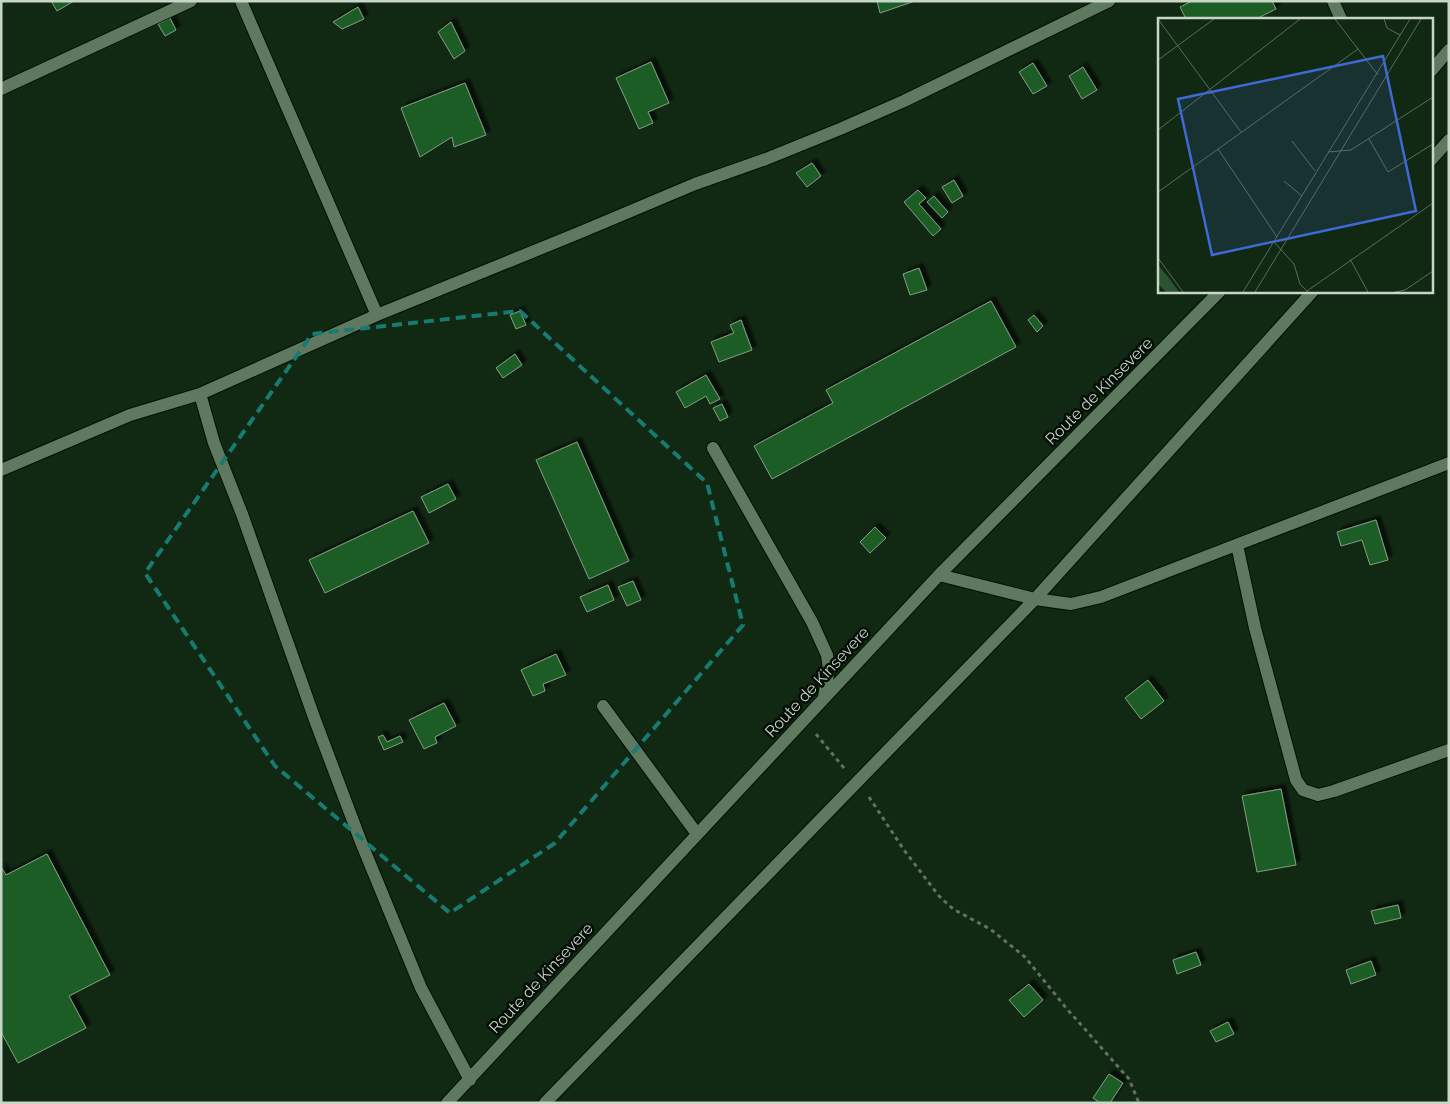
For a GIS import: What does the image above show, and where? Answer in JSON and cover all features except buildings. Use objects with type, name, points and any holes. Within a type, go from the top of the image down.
[{"type":"street","points":[[1,89],[191,1]]},
{"type":"street","points":[[241,1],[376,315]]},
{"type":"street","points":[[1,470],[130,415],[200,394],[376,315],[696,184],[766,159],[840,129],[904,101],[1109,1]]},
{"type":"street","points":[[1333,1],[1341,18]]},
{"type":"street","points":[[1432,70],[1449,50]]},
{"type":"street","points":[[1432,159],[1449,140]]},
{"type":"street","name":"Route de Kinsevere","points":[[447,1103],[824,697],[940,575],[1219,292]]},
{"type":"street","points":[[545,1103],[1035,599],[1312,292]]},
{"type":"street","points":[[200,394],[214,443],[242,514],[312,712],[361,842],[421,988],[470,1080]]},
{"type":"street","points":[[713,448],[812,622],[827,655],[829,669],[824,697]]},
{"type":"street","points":[[940,575],[1035,599],[1070,604],[1101,597],[1449,463]]},
{"type":"street","points":[[1237,545],[1255,628],[1281,726],[1296,780],[1303,790],[1318,795],[1334,791],[1449,750]]},
{"type":"street","points":[[603,706],[697,834]]},
{"type":"path","points":[[804,720],[868,795],[904,850],[939,896],[953,910],[990,929],[1025,957],[1067,1009],[1129,1079],[1139,1103]]},
{"type":"highlighted area","points":[[520,311],[707,483],[743,625],[555,843],[450,913],[275,766],[145,573],[312,334]]}]
